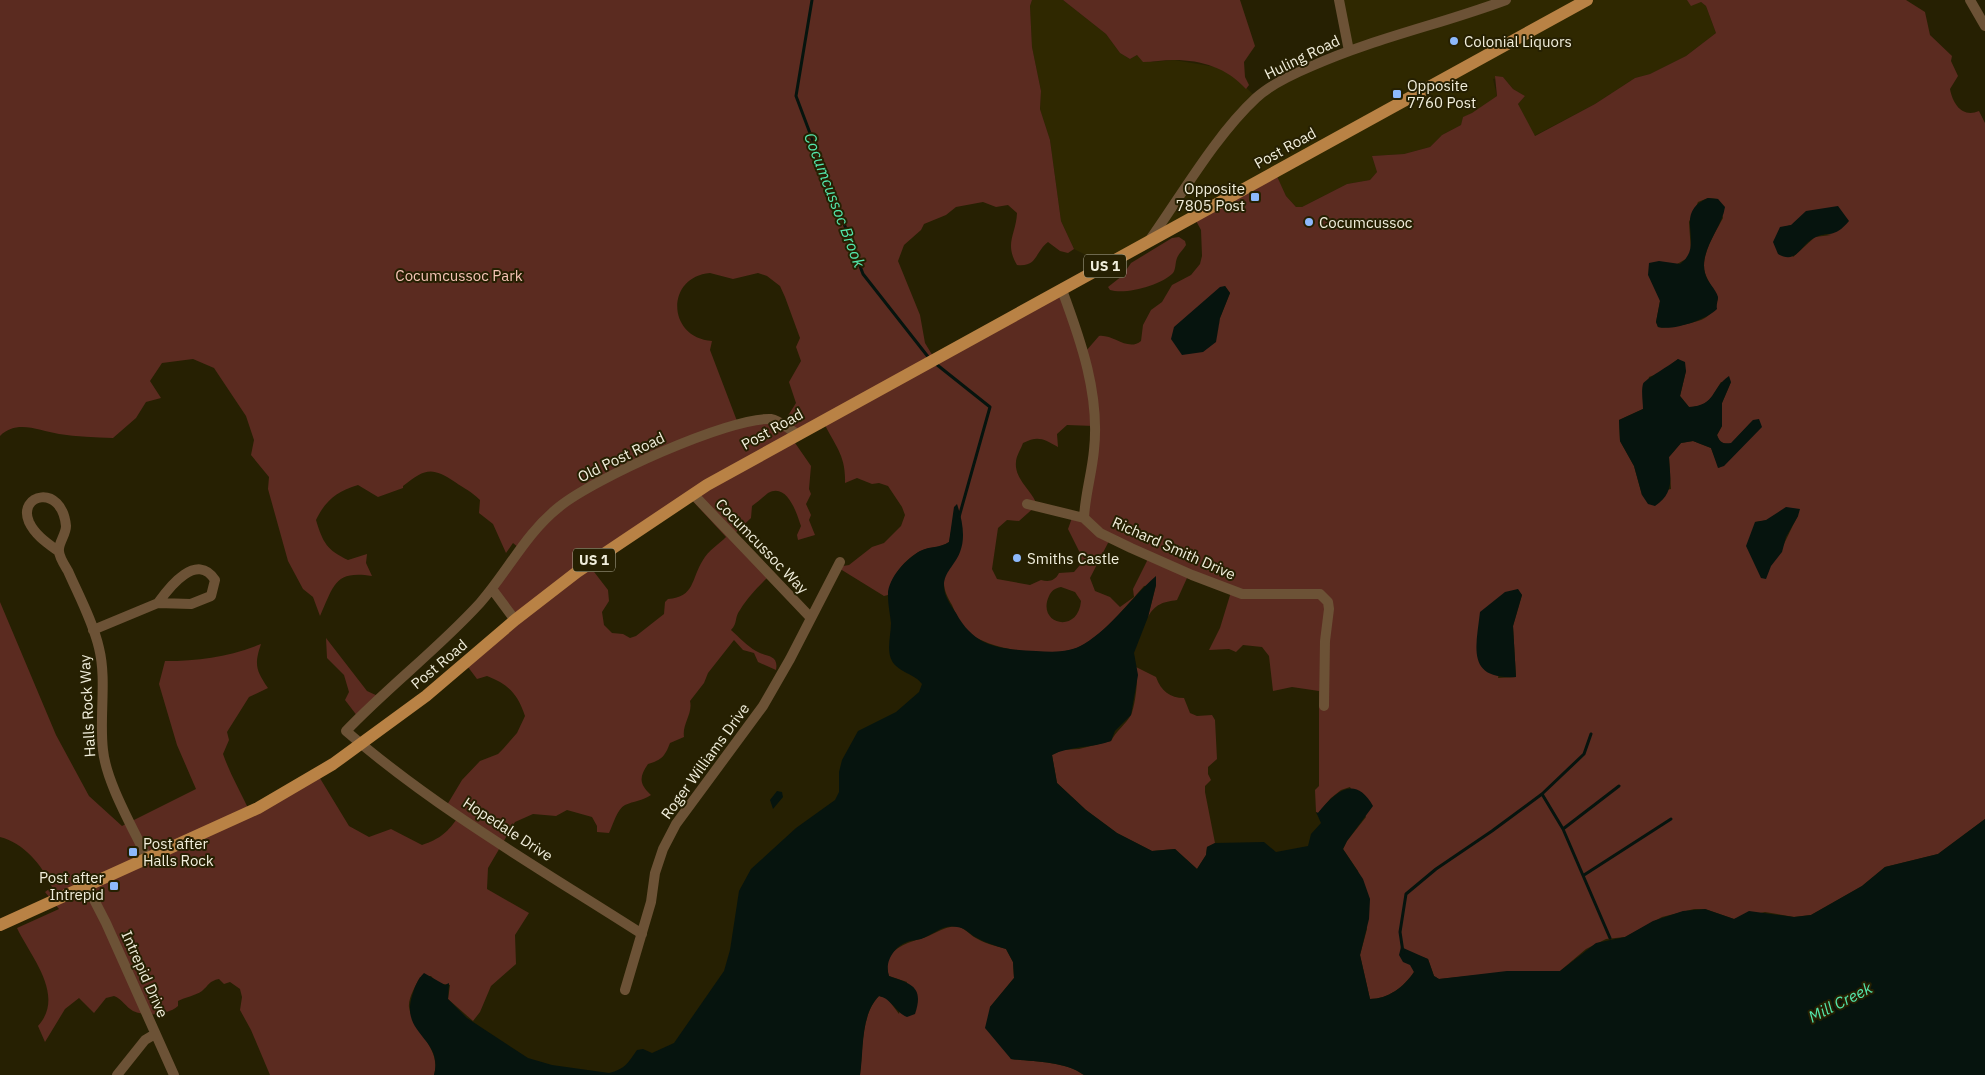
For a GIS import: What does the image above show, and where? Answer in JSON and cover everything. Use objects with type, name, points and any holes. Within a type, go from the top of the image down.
[{"type":"main road","name":"Post Road","points":[[0,925],[258,808],[362,744],[426,696],[515,620],[578,572],[693,494],[797,434],[1587,0]]},
{"type":"street","points":[[1339,0],[1349,51]]},
{"type":"street","name":"Huling Road","points":[[1148,242],[1230,126],[1257,97],[1290,76],[1349,51],[1388,36],[1506,0]]},
{"type":"street","points":[[1970,0],[1985,26]]},
{"type":"street","points":[[1062,290],[1088,369],[1094,406],[1094,448],[1084,518]]},
{"type":"street","name":"Old Post Road","points":[[362,744],[346,731],[445,640],[492,588],[542,521],[570,499],[595,484],[658,454],[750,421],[775,420],[797,434]]},
{"type":"street","name":"Cocumcussoc Way","points":[[693,494],[811,618]]},
{"type":"street","name":"Halls Rock Way","points":[[58,551],[66,526],[62,510],[55,500],[47,496],[39,497],[31,502],[27,510],[28,519],[40,537],[58,551],[100,649],[103,751],[106,768],[147,858]]},
{"type":"street","name":"Richard Smith Drive","points":[[1027,504],[1084,518],[1100,533],[1131,548],[1192,576],[1242,594],[1263,595],[1313,592],[1324,597],[1329,608],[1325,641],[1324,706]]},
{"type":"street","name":"Roger Williams Drive","points":[[626,990],[642,934],[655,873],[668,838],[676,824],[763,706],[840,562]]},
{"type":"street","points":[[92,630],[158,603],[179,605],[203,601],[211,596],[215,580],[211,574],[203,570],[189,572],[173,583],[158,603]]},
{"type":"street","points":[[492,588],[515,620]]},
{"type":"street","name":"Hopedale Drive","points":[[362,744],[490,837],[642,934]]},
{"type":"street","name":"Intrepid Drive","points":[[87,886],[174,1075]]},
{"type":"street","points":[[117,1075],[145,1040],[155,1034]]},
{"type":"shaded area","points":[[1032,0],[1063,0],[1106,34],[1120,53],[1130,59],[1137,55],[1152,62],[1174,60],[1222,68],[1235,77],[1256,97],[1349,50],[1340,0],[1687,0],[1701,2],[1706,6],[1716,33],[1686,56],[1650,74],[1635,78],[1595,104],[1534,136],[1518,104],[1525,96],[1513,89],[1503,77],[1493,79],[1497,96],[1472,114],[1463,117],[1461,125],[1442,135],[1430,147],[1404,154],[1372,156],[1377,172],[1370,180],[1347,184],[1302,207],[1296,207],[1286,196],[1275,173],[1102,263],[1074,249],[1061,221],[1050,140],[1040,109],[1041,91],[1032,47],[1030,6]]},
{"type":"green space","name":"Cocumcussoc Park","points":[[0,0],[1032,0],[1030,6],[1032,47],[1041,91],[1040,109],[1050,140],[1061,221],[1074,249],[1068,253],[1060,251],[1048,242],[1032,262],[1017,265],[1011,251],[1011,245],[1017,213],[1008,205],[996,207],[983,202],[956,207],[946,215],[924,224],[921,230],[904,245],[898,261],[920,315],[925,343],[934,358],[1059,291],[1086,351],[1099,336],[1110,337],[1126,344],[1136,344],[1141,341],[1143,325],[1151,310],[1162,302],[1172,285],[1191,275],[1200,264],[1202,256],[1201,230],[1194,217],[1275,172],[1286,196],[1296,207],[1302,207],[1347,184],[1370,180],[1377,172],[1372,156],[1404,154],[1430,147],[1442,135],[1461,125],[1463,117],[1497,96],[1495,76],[1503,77],[1513,89],[1525,96],[1518,104],[1535,136],[1595,104],[1635,78],[1650,74],[1686,56],[1716,33],[1706,6],[1701,2],[1691,6],[1687,0],[1906,0],[1925,12],[1930,35],[1952,56],[1951,61],[1958,76],[1950,89],[1956,105],[1968,113],[1979,111],[1985,123],[1985,819],[1938,854],[1885,867],[1862,886],[1811,915],[1794,917],[1765,912],[1734,919],[1705,909],[1694,909],[1662,917],[1625,937],[1606,939],[1586,949],[1560,971],[1518,971],[1439,979],[1434,976],[1428,959],[1409,952],[1414,972],[1410,977],[1395,991],[1383,997],[1370,999],[1360,955],[1367,929],[1358,871],[1343,849],[1366,817],[1350,787],[1341,790],[1318,813],[1316,812],[1315,790],[1319,786],[1319,691],[1292,687],[1273,691],[1269,656],[1262,647],[1243,645],[1236,652],[1229,649],[1209,650],[1220,628],[1231,592],[1187,578],[1177,600],[1160,604],[1148,617],[1156,585],[1144,586],[1122,611],[1104,629],[1077,648],[1066,651],[1036,652],[1020,651],[989,644],[967,631],[958,619],[946,593],[944,585],[946,573],[959,554],[952,526],[949,542],[917,553],[900,568],[892,581],[888,595],[884,596],[837,567],[849,565],[872,547],[884,543],[901,526],[905,515],[888,486],[879,483],[872,484],[857,478],[845,483],[842,458],[824,423],[793,440],[811,466],[809,489],[811,494],[806,504],[811,515],[809,520],[815,535],[798,540],[797,535],[801,526],[794,508],[786,496],[781,492],[775,491],[768,493],[752,506],[751,518],[730,538],[768,577],[743,605],[731,630],[753,649],[774,659],[776,661],[776,670],[758,662],[754,653],[743,650],[734,640],[708,673],[704,683],[690,701],[691,706],[684,737],[670,743],[662,757],[648,764],[645,769],[642,784],[651,795],[622,807],[609,833],[597,832],[597,826],[592,817],[567,810],[556,816],[533,814],[515,822],[488,868],[487,889],[529,913],[515,935],[516,964],[491,986],[480,1012],[473,1021],[448,999],[450,985],[437,983],[431,976],[420,977],[411,996],[409,1007],[412,1016],[434,1056],[434,1075],[270,1075],[251,1030],[240,1010],[242,997],[240,989],[230,982],[224,984],[219,979],[211,982],[199,993],[178,1001],[178,1006],[174,1009],[157,1014],[144,1014],[133,1011],[114,996],[106,998],[94,1013],[79,998],[65,1009],[45,1042],[38,1026],[46,1014],[48,1002],[47,989],[37,963],[17,928],[59,909],[45,892],[52,887],[37,863],[17,844],[0,837],[0,602],[56,735],[89,796],[122,826],[196,789],[177,745],[159,684],[165,661],[214,657],[261,644],[257,657],[257,667],[268,688],[249,697],[227,732],[229,740],[223,754],[249,810],[318,775],[349,826],[369,837],[391,829],[422,845],[439,837],[455,822],[459,816],[447,805],[462,780],[480,761],[498,754],[503,749],[517,733],[525,716],[519,702],[506,686],[487,676],[477,679],[465,663],[514,619],[493,587],[519,548],[513,543],[506,553],[493,524],[479,513],[480,500],[474,494],[440,473],[423,473],[403,486],[403,488],[378,497],[358,485],[351,487],[332,498],[323,507],[316,520],[321,535],[335,553],[348,560],[367,554],[366,563],[372,576],[350,576],[337,582],[320,616],[313,597],[303,589],[288,561],[268,489],[269,477],[251,455],[254,440],[246,416],[214,368],[193,359],[162,363],[150,381],[161,398],[146,402],[136,418],[113,438],[66,435],[21,427],[7,431],[0,436]],"holes":[[[1708,198],[1718,199],[1723,218],[1706,252],[1704,266],[1706,276],[1718,298],[1715,306],[1710,314],[1701,320],[1689,324],[1658,327],[1656,322],[1660,301],[1659,294],[1677,264],[1686,259],[1691,252],[1689,222],[1698,202]],[[1791,225],[1831,235],[1815,237],[1793,257],[1780,228]],[[710,273],[733,279],[758,273],[767,276],[780,286],[800,338],[796,347],[801,361],[789,382],[796,403],[784,422],[737,421],[710,350],[712,341],[697,337],[686,330],[680,319],[677,307],[679,295],[685,285],[695,277]],[[1225,286],[1230,293],[1220,318],[1216,342]],[[1678,359],[1686,371],[1680,396],[1689,407],[1701,405],[1709,400],[1721,382],[1731,382],[1722,403],[1722,426],[1717,435],[1723,443],[1731,444],[1753,420],[1719,468],[1711,448],[1693,441],[1681,443],[1669,457],[1671,489],[1642,495],[1634,466],[1620,441],[1619,420],[1643,409],[1649,377],[1662,372]],[[1067,425],[1094,426],[1083,516],[1073,515],[1068,529],[1080,553],[1080,565],[1074,572],[1059,573],[1052,580],[1041,580],[1030,585],[997,579],[992,569],[998,528],[1007,520],[1019,521],[1037,505],[1020,479],[1016,468],[1017,457],[1023,443],[1033,439],[1041,439],[1058,447],[1057,434]],[[689,497],[726,537],[705,557],[688,591],[677,598],[668,599],[665,602],[664,614],[636,636],[630,638],[623,634],[612,633],[604,625],[602,612],[609,601],[608,590],[588,564]],[[1798,516],[1770,566],[1755,522]],[[1109,541],[1146,558],[1147,561],[1133,589],[1134,597],[1120,607],[1110,597],[1095,591],[1090,578]],[[1061,587],[1075,592],[1081,601],[1078,612],[1066,622],[1059,622],[1048,613],[1049,596],[1057,588]],[[1517,589],[1522,595],[1513,626],[1516,677],[1498,678]]]},
{"type":"green space","points":[[1063,0],[1240,0],[1255,46],[1244,62],[1245,77],[1249,85],[1246,89],[1231,76],[1204,64],[1184,60],[1143,62],[1137,55],[1130,59],[1120,53],[1106,34]]},
{"type":"green space","points":[[1179,237],[1185,241],[1186,245],[1177,258],[1173,273],[1168,277],[1143,288],[1125,291],[1110,290],[1108,287],[1122,276],[1131,263],[1172,238]]},
{"type":"green space","points":[[326,638],[367,691],[380,697],[358,717],[345,700],[349,692],[344,675],[327,658]]},
{"type":"green space","points":[[1136,667],[1156,677],[1161,686],[1170,695],[1184,698],[1190,713],[1197,716],[1212,715],[1215,720],[1217,759],[1208,767],[1208,774],[1211,780],[1205,786],[1205,792],[1215,843],[1207,847],[1206,855],[1197,869],[1175,849],[1152,851],[1117,833],[1086,810],[1057,783],[1052,755],[1062,750],[1079,749],[1111,741],[1129,718],[1136,691]]},
{"type":"green space","points":[[957,926],[981,941],[1006,949],[1013,962],[1014,978],[990,1007],[1011,1059],[1058,1065],[1076,1070],[1084,1075],[860,1075],[866,1022],[873,1004],[879,996],[887,998],[899,1014],[907,982],[889,976],[887,968],[891,956],[906,944],[946,928]]},
{"type":"water","points":[[1708,198],[1718,199],[1725,207],[1705,256],[1704,264],[1706,276],[1718,297],[1717,309],[1689,324],[1664,328],[1658,327],[1656,322],[1660,301],[1648,275],[1649,263],[1659,261],[1680,264],[1687,256],[1691,247],[1690,221],[1692,212],[1697,205]]},
{"type":"water","points":[[1838,206],[1849,221],[1839,231],[1814,238],[1794,256],[1784,257],[1778,254],[1773,242],[1780,227],[1791,225],[1806,211]]},
{"type":"water","points":[[1225,286],[1230,293],[1220,318],[1216,342],[1203,352],[1182,355],[1171,339],[1174,327],[1220,287]]},
{"type":"water","points":[[1678,359],[1685,362],[1686,371],[1680,396],[1689,407],[1698,406],[1709,400],[1729,376],[1731,382],[1722,403],[1722,426],[1717,435],[1721,441],[1731,443],[1753,420],[1759,419],[1762,427],[1724,466],[1718,468],[1711,448],[1693,441],[1681,443],[1669,457],[1670,484],[1666,496],[1655,506],[1648,504],[1642,495],[1634,466],[1620,441],[1619,420],[1643,409],[1643,384]]},
{"type":"water","name":"Mill Creek","points":[[957,504],[962,522],[963,540],[960,552],[944,581],[945,593],[963,625],[980,640],[990,644],[1011,649],[1049,652],[1079,647],[1113,621],[1156,576],[1156,585],[1148,617],[1134,653],[1138,675],[1131,715],[1115,731],[1111,741],[1066,750],[1052,755],[1057,783],[1086,810],[1117,833],[1152,851],[1175,849],[1197,869],[1206,855],[1207,847],[1215,843],[1264,842],[1276,852],[1308,846],[1311,834],[1321,823],[1316,812],[1318,813],[1331,799],[1338,793],[1352,789],[1366,796],[1373,806],[1343,849],[1363,879],[1370,899],[1369,919],[1360,955],[1370,999],[1383,997],[1395,991],[1414,972],[1410,965],[1403,962],[1399,955],[1401,947],[1428,959],[1434,976],[1439,979],[1507,971],[1560,971],[1596,943],[1625,937],[1653,921],[1683,911],[1705,909],[1734,919],[1749,911],[1794,917],[1811,915],[1862,886],[1885,867],[1938,854],[1985,819],[1985,1075],[1084,1075],[1068,1067],[1011,1059],[985,1028],[990,1007],[1014,978],[1013,962],[1006,949],[980,940],[963,929],[952,926],[943,928],[921,939],[905,943],[892,954],[888,965],[889,976],[910,984],[917,992],[918,998],[915,1014],[907,1017],[903,1015],[887,1000],[879,996],[873,1004],[866,1023],[860,1075],[434,1075],[435,1062],[433,1052],[411,1018],[410,1007],[413,993],[424,973],[445,985],[449,983],[448,999],[467,1018],[528,1058],[552,1065],[609,1073],[619,1070],[626,1065],[637,1050],[643,1049],[652,1053],[674,1043],[724,971],[730,950],[739,891],[751,869],[796,828],[835,800],[839,792],[839,772],[842,760],[858,731],[896,712],[919,692],[922,684],[898,668],[890,657],[891,623],[888,603],[889,590],[894,576],[903,564],[924,549],[949,542],[954,507]]},
{"type":"water","points":[[1786,507],[1800,509],[1798,516],[1786,537],[1782,552],[1771,566],[1766,579],[1761,578],[1746,546],[1755,522],[1766,520]]},
{"type":"water","points":[[1518,589],[1522,595],[1513,626],[1516,677],[1500,677],[1489,673],[1482,667],[1478,659],[1476,649],[1480,612],[1505,592]]},
{"type":"water","points":[[777,791],[782,792],[783,797],[773,809],[770,800]]},
{"type":"waterway","name":"Cocumcussoc Brook","points":[[812,0],[796,96],[863,274],[929,358]]},
{"type":"waterway","name":"Cocumcussoc Brook","points":[[936,364],[990,407],[959,517]]},
{"type":"waterway","points":[[1403,952],[1400,932],[1406,894],[1436,869],[1542,794],[1584,754],[1591,734]]},
{"type":"waterway","points":[[1563,829],[1619,786]]},
{"type":"waterway","points":[[1542,794],[1563,829],[1610,938]]},
{"type":"waterway","points":[[1584,875],[1671,819]]},
{"type":"place","name":"Colonial Liquors","points":[[1454,41]]},
{"type":"place","name":"Opposite 7760 Post","points":[[1397,94]]},
{"type":"place","name":"Opposite 7805 Post","points":[[1255,197]]},
{"type":"place","name":"Cocumcussoc","points":[[1309,222]]},
{"type":"place","name":"Smiths Castle","points":[[1017,558]]},
{"type":"place","name":"Post after Halls Rock","points":[[133,852]]},
{"type":"place","name":"Post after Intrepid","points":[[114,886]]}]
